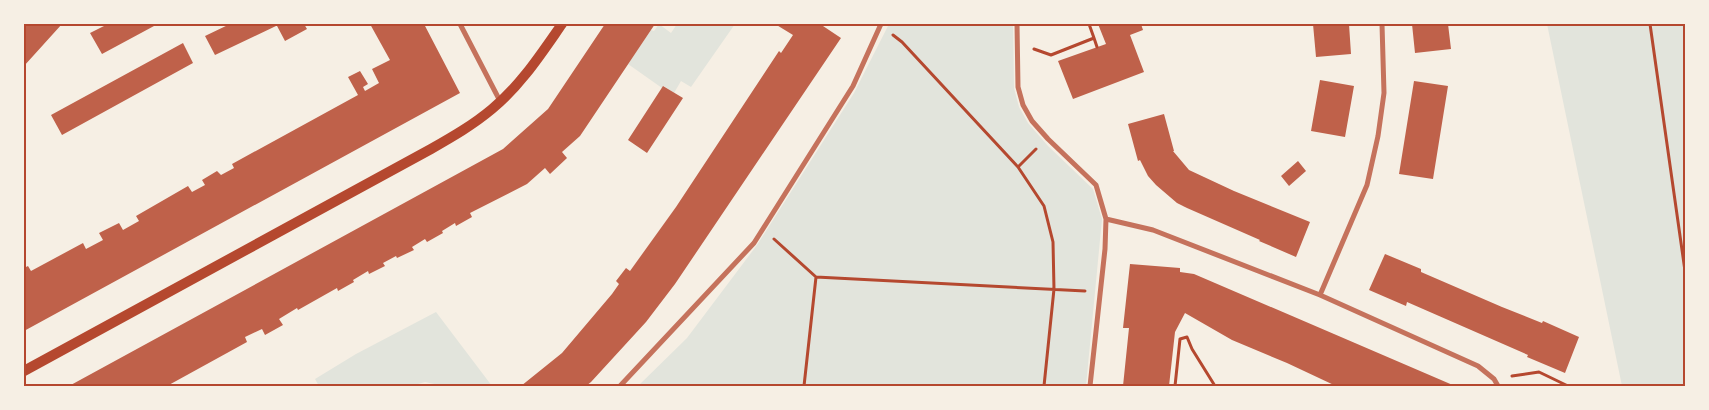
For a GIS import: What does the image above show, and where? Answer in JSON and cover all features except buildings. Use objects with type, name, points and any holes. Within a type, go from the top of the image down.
[{"type":"main road","points":[[24,371],[450,138],[500,102],[530,69],[562,24]]},
{"type":"street","points":[[460,24],[500,102]]},
{"type":"street","points":[[620,386],[754,244],[853,86],[881,24]]},
{"type":"street","points":[[1017,24],[1018,87],[1022,105],[1048,139],[1096,185],[1106,219],[1105,249],[1090,386]]},
{"type":"street","points":[[1320,295],[1366,185],[1378,136],[1384,93],[1382,24]]},
{"type":"street","points":[[1106,219],[1153,230],[1320,295],[1478,366],[1494,379],[1498,386]]},
{"type":"path","points":[[881,24],[902,42],[1018,167],[1044,206],[1053,242],[1054,289],[1044,386]]},
{"type":"path","points":[[1090,24],[1097,47]]},
{"type":"path","points":[[1650,24],[1685,271]]},
{"type":"path","points":[[1017,44],[1051,55],[1094,38]]},
{"type":"path","points":[[1018,167],[1029,154]]},
{"type":"path","points":[[763,229],[816,277],[1100,292]]},
{"type":"path","points":[[804,386],[816,277]]},
{"type":"path","points":[[1175,386],[1180,339],[1187,337],[1192,349],[1215,386]]},
{"type":"path","points":[[1494,379],[1539,372],[1568,386]]},
{"type":"shaded area","points":[[659,24],[671,33],[677,24],[735,24],[691,87],[681,81],[674,93],[664,86],[662,88],[628,64],[651,30],[654,31]]},
{"type":"shaded area","points":[[889,24],[1013,24],[1014,88],[1019,107],[1028,123],[1048,146],[1093,189],[1102,219],[1086,386],[638,386],[687,338],[757,245],[854,93]]},
{"type":"shaded area","points":[[1547,24],[1685,24],[1685,386],[1622,386]]},
{"type":"shaded area","points":[[436,312],[492,386],[444,386],[425,382],[411,386],[319,386],[315,379],[356,354]]}]
